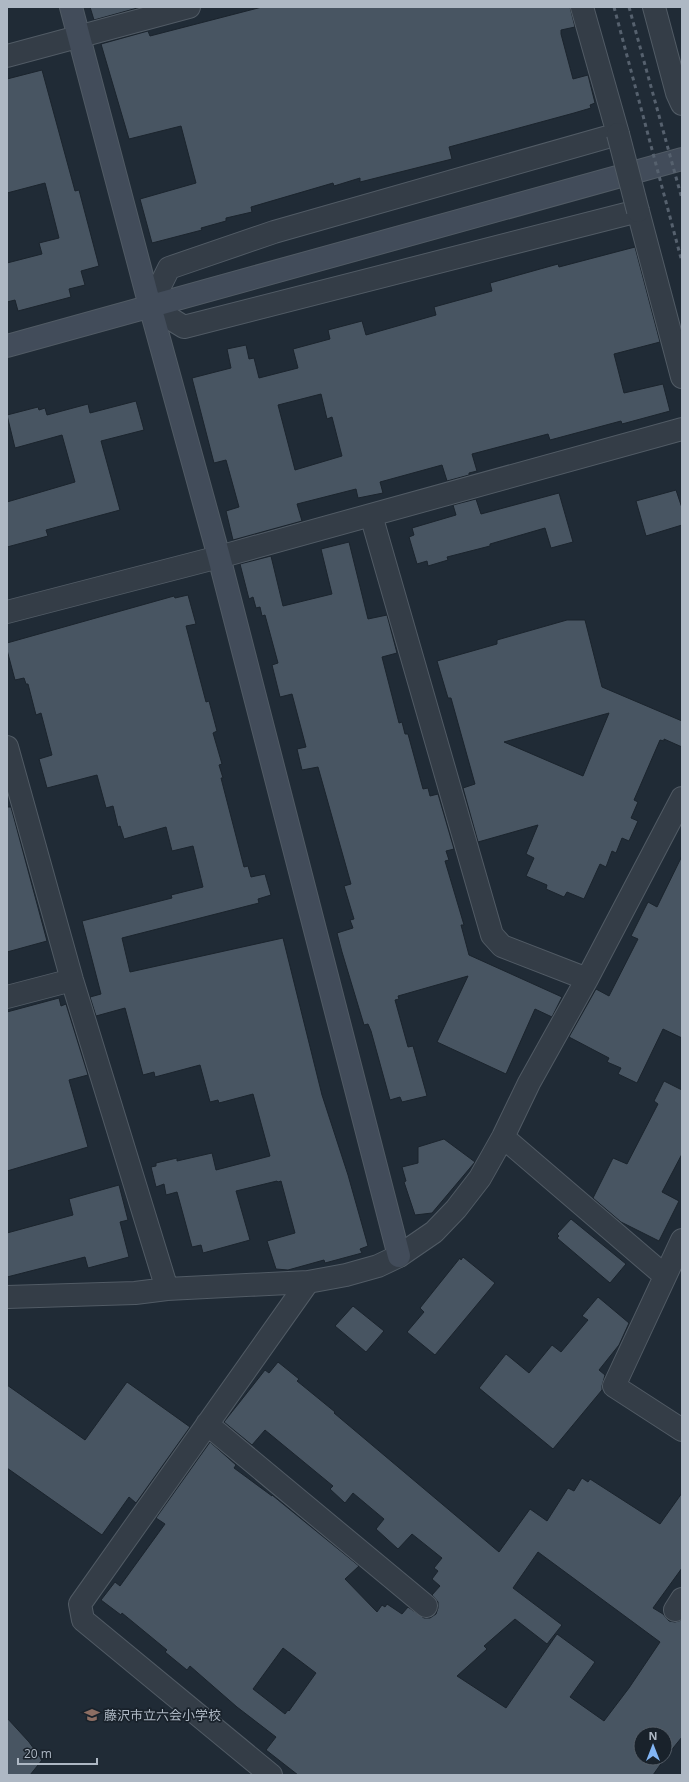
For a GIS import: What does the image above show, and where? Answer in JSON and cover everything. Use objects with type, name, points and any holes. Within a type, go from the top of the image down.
[{"type":"street","points":[[71,7],[150,306],[219,557],[399,1256]]},
{"type":"street","points":[[7,56],[189,7]]},
{"type":"street","points":[[582,7],[618,134],[682,377]]},
{"type":"street","points":[[654,7],[677,93],[682,104]]},
{"type":"street","points":[[150,306],[169,268],[274,232],[618,134]]},
{"type":"street","points":[[7,346],[682,159]]},
{"type":"street","points":[[150,306],[184,326],[638,211]]},
{"type":"street","points":[[7,612],[219,557],[682,429]]},
{"type":"street","points":[[371,515],[492,935],[502,946],[586,979]]},
{"type":"street","points":[[7,747],[15,804],[72,980],[166,1289]]},
{"type":"street","points":[[7,1297],[135,1293],[166,1289],[308,1282],[378,1266],[399,1256],[434,1232],[456,1209],[480,1178],[503,1137],[529,1082],[586,979],[682,798]]},
{"type":"street","points":[[7,997],[72,980]]},
{"type":"street","points":[[503,1137],[665,1276]]},
{"type":"street","points":[[682,1240],[614,1386],[682,1430]]},
{"type":"street","points":[[272,1775],[83,1620],[80,1604],[308,1282]]},
{"type":"street","points":[[207,1424],[426,1606]]},
{"type":"building","points":[[90,7],[141,7],[94,20]]},
{"type":"building","points":[[262,7],[570,7],[575,27],[561,30],[561,34],[573,79],[588,75],[595,103],[590,105],[591,108],[449,147],[452,159],[360,182],[360,178],[334,186],[333,183],[251,207],[252,212],[226,218],[226,221],[201,228],[202,230],[152,243],[140,199],[196,183],[181,126],[129,139],[101,44],[148,31],[150,36]]},
{"type":"building","points":[[42,70],[75,191],[79,190],[99,266],[81,271],[85,285],[69,289],[71,297],[18,311],[15,300],[7,302],[7,263],[42,254],[39,243],[59,238],[45,183],[7,193],[7,79]]},
{"type":"building","points":[[635,247],[660,342],[614,354],[624,393],[663,384],[670,411],[622,424],[621,421],[550,440],[548,434],[472,454],[477,471],[469,473],[469,475],[447,481],[442,465],[380,482],[383,493],[358,498],[356,489],[297,504],[302,521],[233,540],[226,511],[239,507],[226,460],[214,463],[192,378],[231,368],[227,349],[246,345],[249,359],[254,358],[259,378],[298,368],[293,349],[330,339],[328,330],[362,321],[366,335],[436,315],[434,307],[492,291],[490,283],[558,264],[559,267]],"holes":[[[321,394],[327,419],[332,417],[342,456],[295,470],[278,405]]]},
{"type":"building","points":[[136,401],[144,430],[101,441],[120,510],[46,530],[48,536],[7,547],[7,502],[75,482],[62,435],[15,448],[7,415],[38,407],[39,410],[45,408],[47,415],[88,404],[90,413]]},
{"type":"building","points":[[676,490],[682,508],[682,525],[646,536],[636,501]]},
{"type":"building","points":[[559,493],[573,542],[551,548],[545,528],[490,544],[490,546],[447,557],[448,560],[428,566],[427,561],[417,564],[409,537],[414,535],[412,528],[456,515],[453,505],[476,499],[481,514]]},
{"type":"building","points":[[349,542],[368,619],[387,615],[397,653],[382,657],[399,723],[402,722],[405,734],[408,734],[423,789],[428,788],[430,796],[438,794],[454,849],[446,851],[449,860],[445,861],[464,925],[461,925],[469,955],[562,997],[552,1017],[535,1009],[506,1074],[437,1042],[468,976],[398,996],[399,999],[395,1000],[408,1047],[413,1046],[427,1096],[402,1102],[400,1097],[390,1100],[371,1031],[368,1024],[364,1025],[337,933],[353,928],[350,920],[354,919],[344,886],[351,884],[318,767],[302,770],[297,749],[306,747],[292,694],[280,697],[272,665],[278,663],[265,615],[262,616],[260,607],[256,608],[253,597],[249,599],[240,564],[271,556],[283,606],[332,594],[321,549]]},
{"type":"building","points":[[188,595],[196,624],[186,626],[206,702],[209,701],[217,731],[213,733],[222,764],[219,765],[223,778],[221,778],[244,867],[248,866],[251,877],[265,874],[271,895],[258,899],[259,903],[122,938],[130,972],[283,938],[322,1095],[348,1175],[368,1246],[360,1249],[362,1253],[325,1263],[324,1260],[288,1270],[276,1269],[267,1241],[295,1233],[281,1181],[236,1191],[250,1240],[203,1253],[201,1245],[192,1247],[177,1192],[166,1195],[164,1184],[156,1187],[151,1167],[156,1166],[156,1163],[177,1158],[177,1161],[212,1153],[216,1170],[270,1156],[253,1094],[219,1103],[218,1100],[210,1102],[200,1065],[155,1077],[154,1072],[143,1075],[125,1008],[96,1016],[90,997],[101,994],[82,921],[172,898],[171,895],[203,887],[193,846],[172,851],[166,827],[124,839],[120,826],[118,827],[113,806],[106,808],[97,775],[47,788],[39,759],[52,755],[41,713],[36,715],[28,684],[26,684],[24,678],[15,680],[7,650],[7,643],[174,596],[175,598]]},
{"type":"building","points":[[567,620],[585,620],[602,687],[682,721],[682,747],[664,739],[664,741],[660,740],[634,800],[638,802],[631,818],[638,821],[629,841],[622,838],[616,853],[612,851],[606,867],[600,864],[584,899],[567,892],[564,897],[546,889],[547,885],[526,876],[534,858],[526,854],[538,825],[478,842],[463,788],[475,784],[451,698],[448,698],[437,661],[497,644],[497,640]],"holes":[[[609,713],[583,776],[504,742]]]},
{"type":"building","points":[[7,807],[11,807],[47,941],[7,952]]},
{"type":"building","points":[[682,856],[682,1038],[663,1029],[637,1083],[618,1074],[621,1068],[607,1062],[609,1058],[569,1037],[596,989],[609,996],[638,939],[631,936],[648,902],[657,907]]},
{"type":"building","points":[[59,998],[61,1006],[66,1004],[88,1075],[69,1080],[88,1147],[7,1171],[7,1012]]},
{"type":"building","points":[[664,1081],[682,1090],[682,1154],[662,1192],[679,1201],[659,1241],[621,1222],[593,1198],[613,1158],[627,1164],[658,1104],[654,1101]]},
{"type":"building","points":[[444,1139],[475,1162],[432,1213],[415,1215],[404,1182],[406,1181],[402,1167],[418,1163],[418,1147]]},
{"type":"building","points":[[119,1185],[128,1220],[120,1222],[129,1257],[88,1268],[85,1257],[7,1277],[7,1233],[73,1215],[69,1199]]},
{"type":"building","points":[[571,1219],[626,1264],[610,1283],[557,1238],[559,1236],[557,1234]]},
{"type":"building","points":[[463,1257],[495,1283],[435,1355],[407,1332],[424,1312],[420,1308],[460,1258],[461,1260]]},
{"type":"building","points":[[598,1297],[629,1323],[619,1345],[599,1370],[605,1375],[602,1390],[553,1449],[479,1388],[506,1354],[529,1373],[552,1345],[561,1352],[588,1320],[582,1316]]},
{"type":"building","points":[[353,1306],[384,1331],[366,1352],[335,1326]]},
{"type":"building","points":[[278,1362],[299,1379],[297,1381],[335,1412],[334,1413],[499,1552],[530,1509],[547,1521],[568,1488],[574,1491],[582,1478],[588,1482],[590,1479],[660,1524],[682,1493],[682,1568],[653,1608],[663,1614],[669,1621],[675,1622],[682,1620],[682,1737],[673,1748],[673,1726],[633,1726],[633,1766],[659,1766],[653,1775],[298,1775],[266,1750],[276,1737],[237,1707],[190,1666],[187,1670],[165,1652],[167,1650],[122,1613],[121,1615],[101,1600],[115,1582],[120,1586],[165,1524],[156,1518],[210,1442],[236,1465],[234,1468],[272,1495],[359,1566],[345,1579],[377,1612],[382,1605],[385,1607],[387,1604],[402,1614],[408,1607],[424,1618],[430,1618],[436,1614],[438,1602],[432,1595],[440,1586],[432,1579],[438,1571],[434,1568],[442,1558],[412,1534],[398,1549],[376,1529],[384,1519],[353,1493],[345,1503],[330,1489],[333,1486],[265,1430],[252,1445],[224,1422],[265,1370],[269,1373]],"holes":[[[538,1552],[660,1642],[629,1688],[604,1721],[570,1697],[595,1662],[557,1634],[506,1708],[457,1676],[487,1649],[484,1646],[515,1619],[547,1644],[562,1625],[513,1588]],[[283,1648],[316,1673],[289,1711],[288,1710],[285,1714],[253,1689]]]},
{"type":"building","points":[[127,1382],[190,1427],[136,1503],[129,1497],[102,1535],[7,1468],[7,1385],[85,1440]]},
{"type":"building","points":[[7,1718],[29,1742],[42,1760],[30,1775],[7,1775]]},
{"type":"railway","points":[[614,7],[682,262]]},
{"type":"railway","points":[[629,7],[682,199]]},
{"type":"place","name":"藤沢市立六会小学校","points":[[92,1715]]}]
